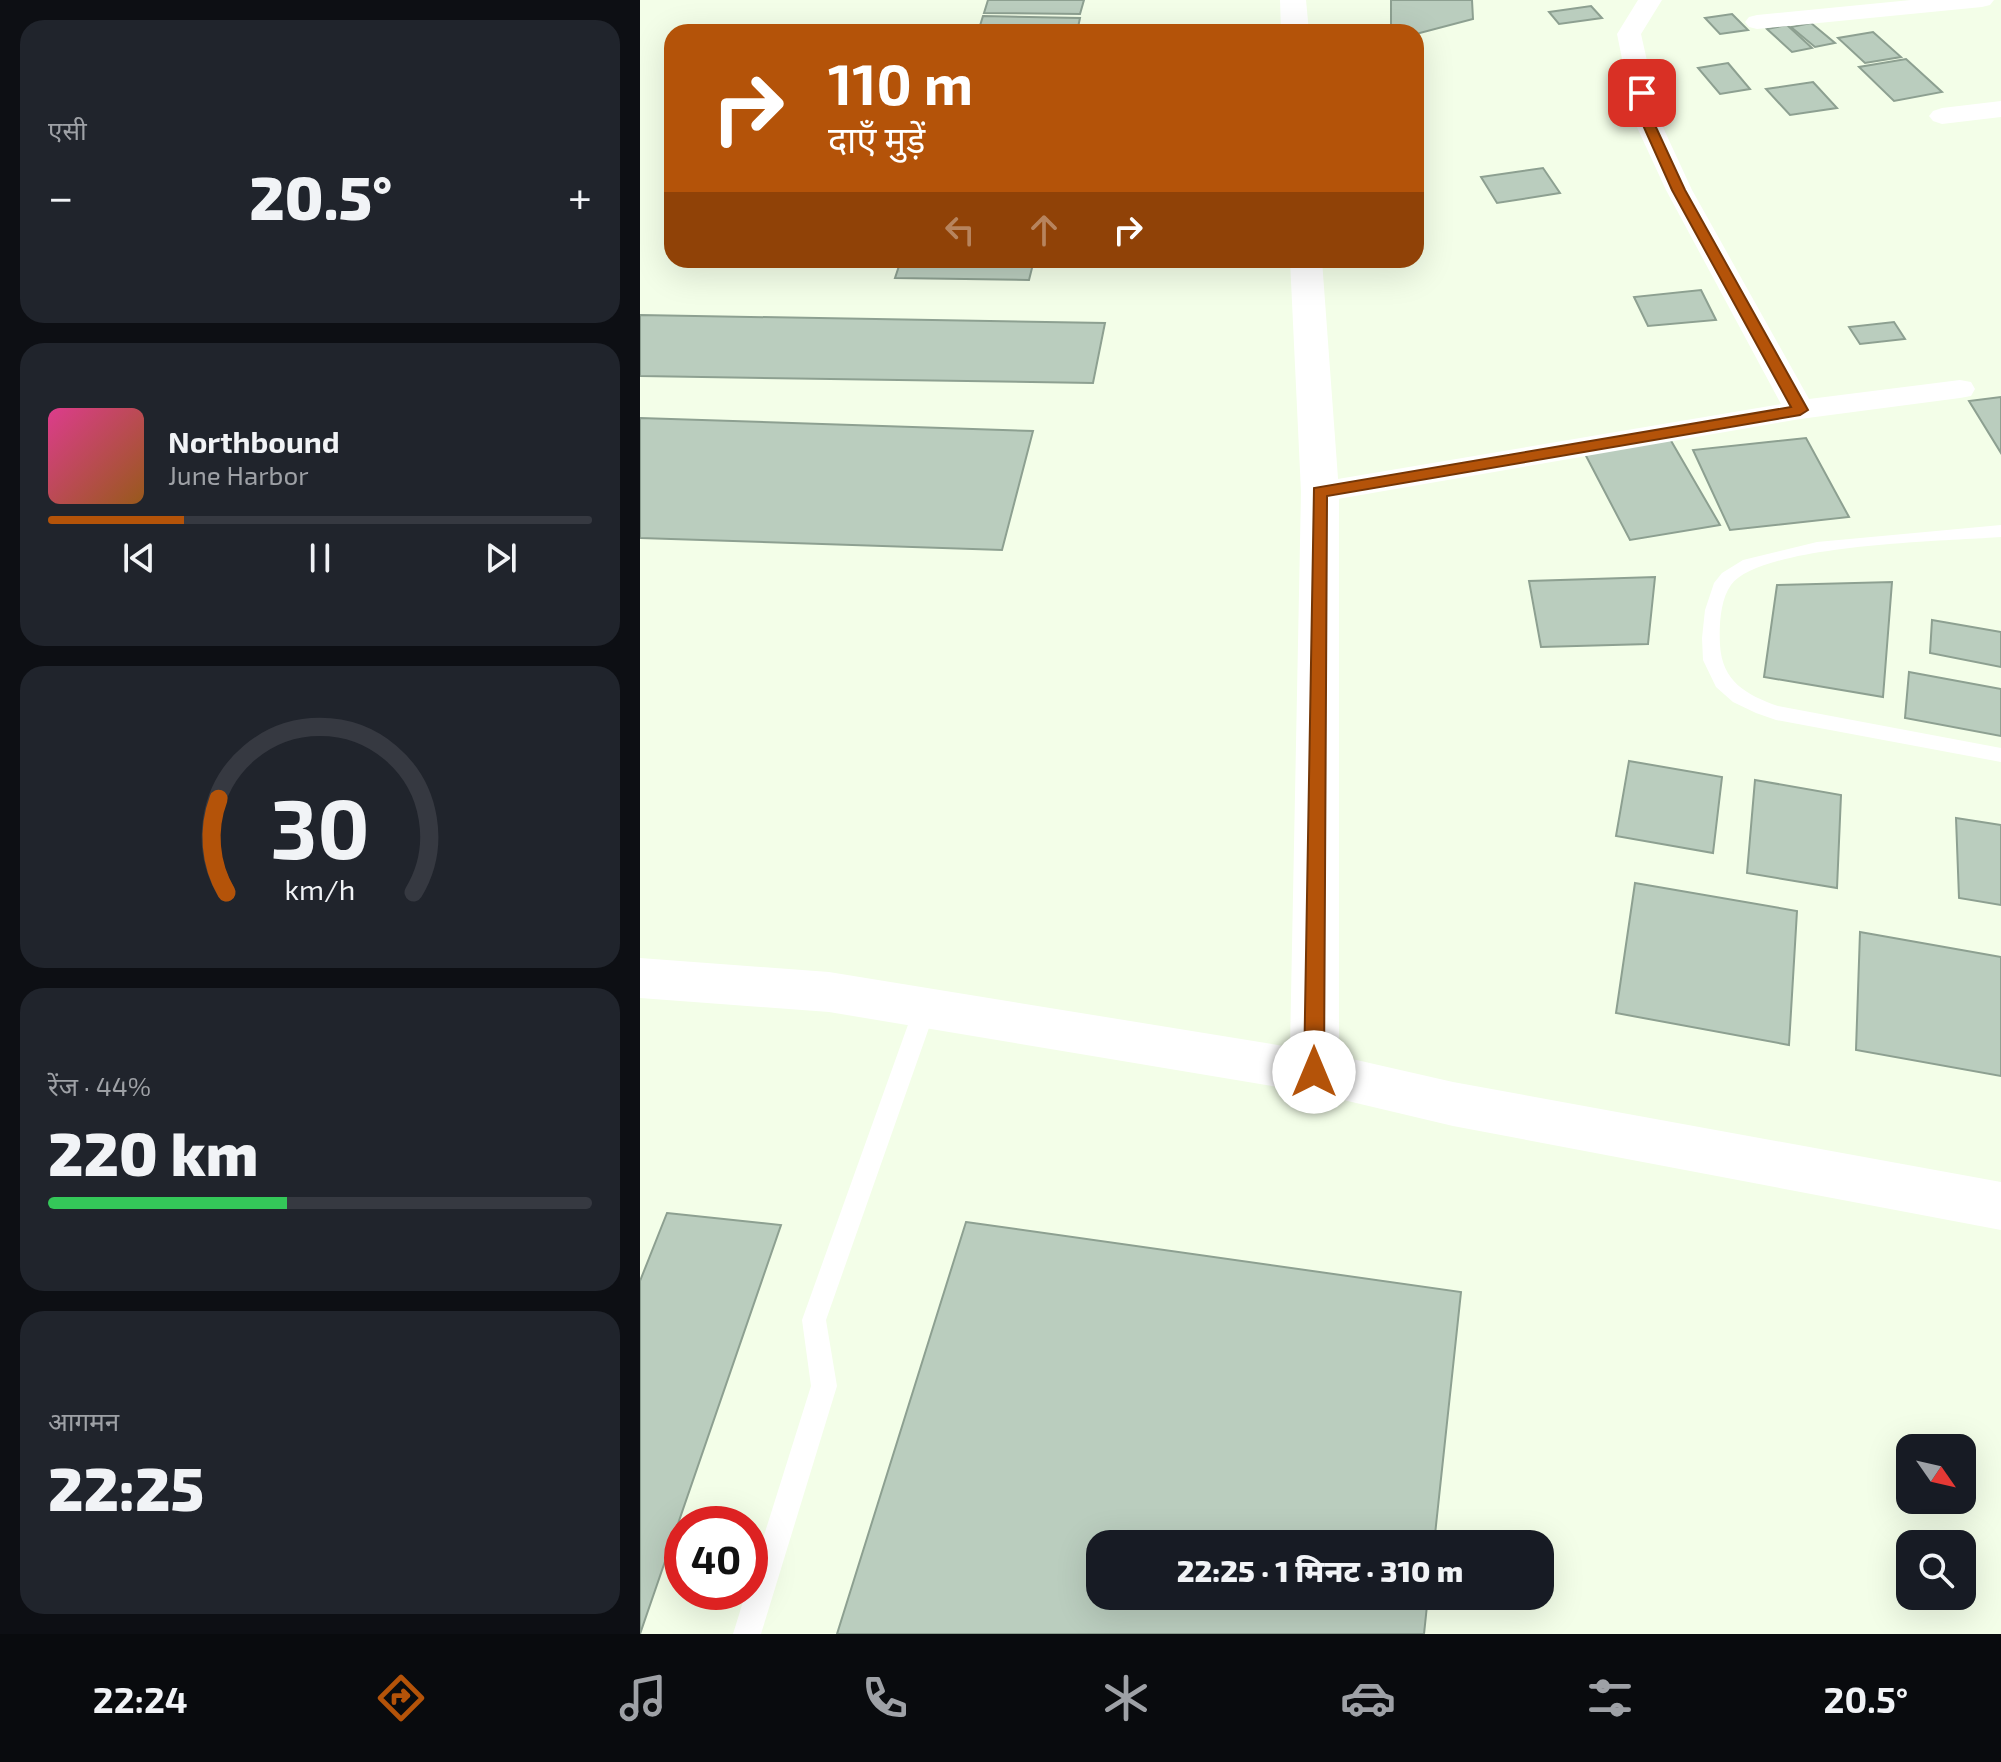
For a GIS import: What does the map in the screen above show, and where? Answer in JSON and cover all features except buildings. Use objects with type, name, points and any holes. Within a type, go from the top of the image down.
[{"type":"street","points":[[1293,0],[1294,24]]},
{"type":"street","points":[[1650,0],[1629,34],[1648,123],[1679,190],[1800,410]]},
{"type":"street","points":[[1757,22],[1982,0]]},
{"type":"street","points":[[1942,116],[2001,109]]},
{"type":"street","points":[[1306,268],[1320,492],[1314,1072]]},
{"type":"street","points":[[1320,492],[1800,410],[1960,389]]},
{"type":"street","points":[[640,978],[829,992],[1314,1072],[1453,1104],[2001,1206]]},
{"type":"lane","points":[[2001,531],[1797,549],[1759,559],[1726,578],[1710,620],[1711,663],[1724,686],[1744,703],[1776,713],[2001,755]]},
{"type":"lane","points":[[747,1634],[824,1386],[814,1320],[925,1008]]},
{"type":"route","points":[[1314,1072],[1320,492],[1800,410],[1679,190],[1648,123],[1642,93]]}]
